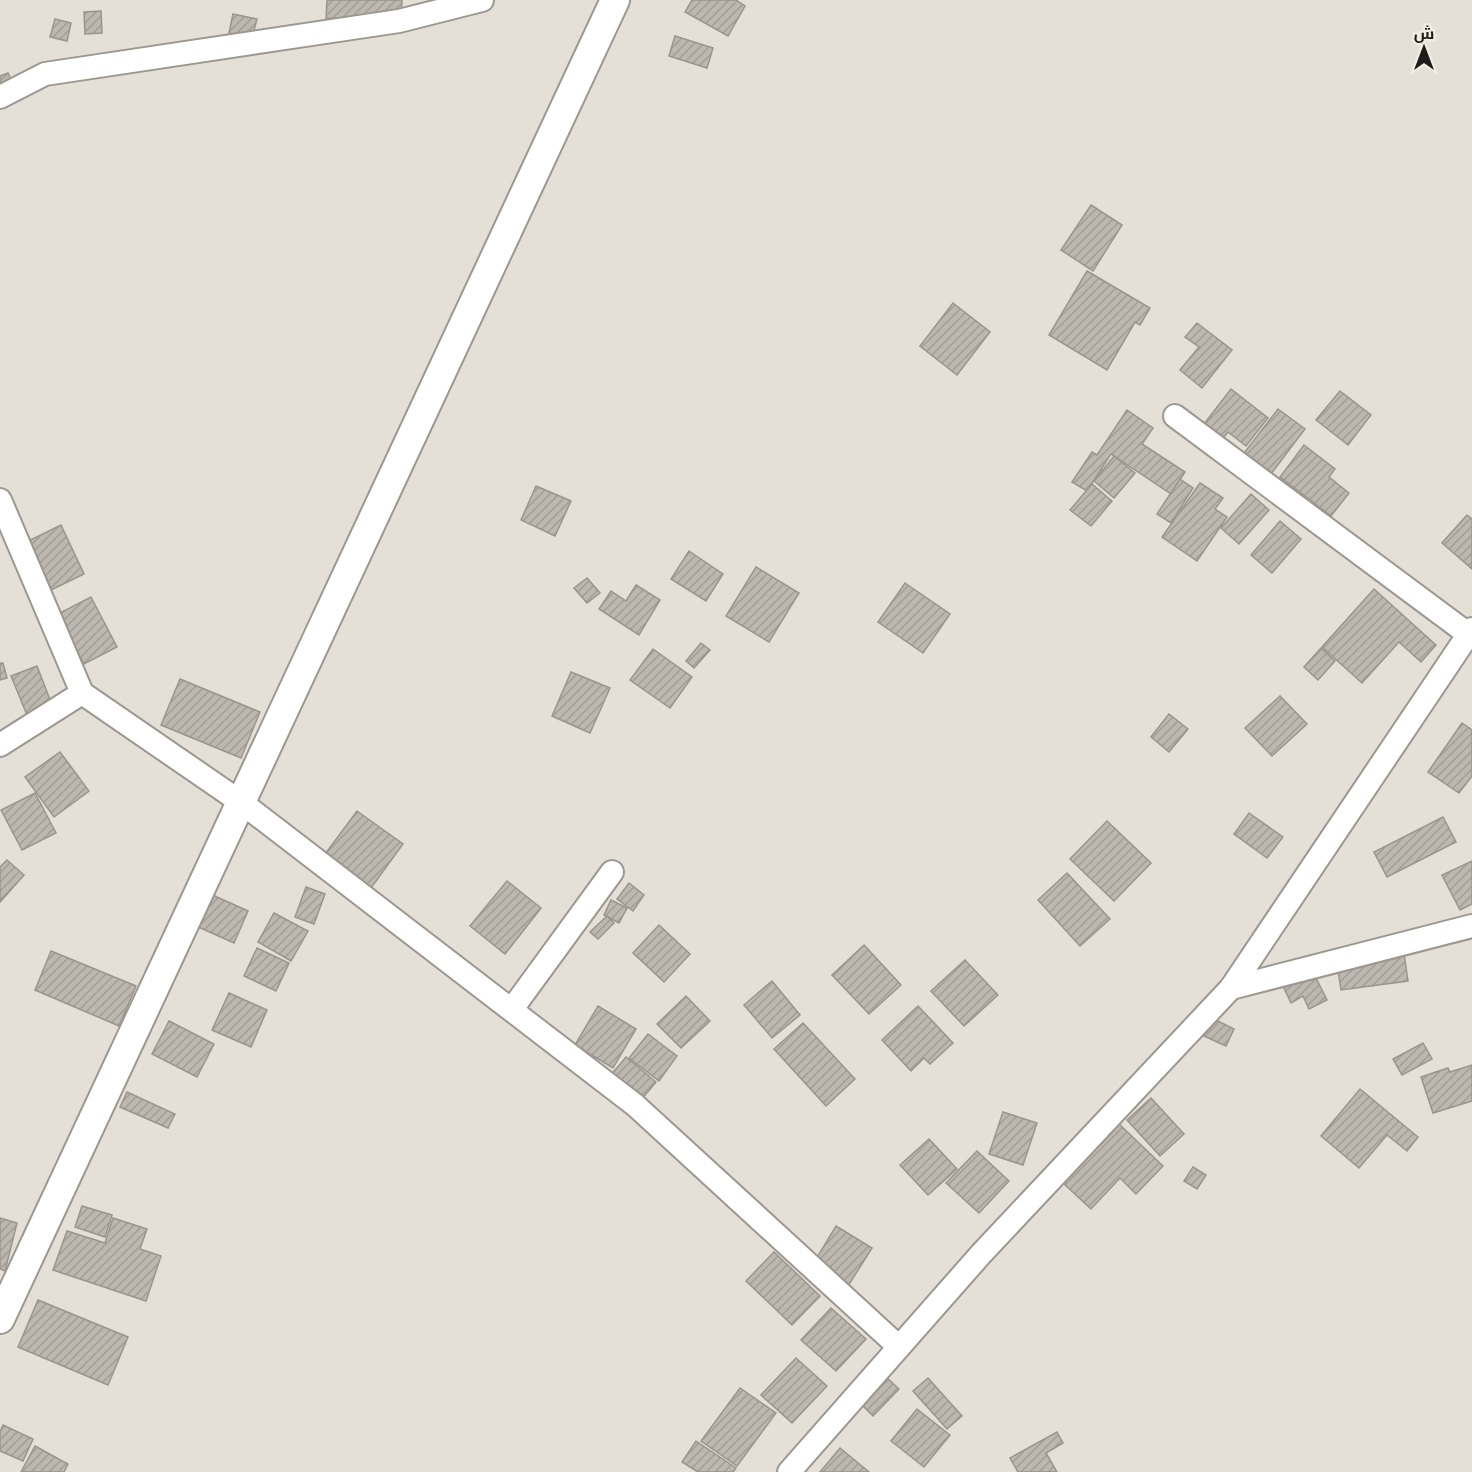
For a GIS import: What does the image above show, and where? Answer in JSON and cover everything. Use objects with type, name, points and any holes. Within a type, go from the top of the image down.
[{"type":"street","points":[[0,97],[45,74],[399,21],[482,0]]},
{"type":"street","points":[[0,1320],[615,0]]},
{"type":"street","points":[[789,1472],[981,1254],[1231,988],[1470,632],[1175,416]]},
{"type":"street","points":[[0,500],[5,528],[82,693],[242,803],[635,1105],[899,1347]]},
{"type":"street","points":[[0,745],[82,693]]},
{"type":"street","points":[[512,1009],[612,872]]},
{"type":"street","points":[[1231,988],[1472,926]]},
{"type":"building","points":[[327,0],[402,0],[401,22],[326,18]]},
{"type":"building","points":[[692,0],[736,0],[745,6],[728,36],[685,12]]},
{"type":"building","points":[[101,11],[102,33],[85,34],[84,12]]},
{"type":"building","points":[[233,14],[257,19],[252,38],[229,33]]},
{"type":"building","points":[[55,19],[71,23],[67,41],[50,37]]},
{"type":"building","points":[[675,36],[713,48],[707,68],[669,56]]},
{"type":"building","points":[[8,73],[14,86],[0,92],[0,76]]},
{"type":"building","points":[[1091,205],[1122,225],[1093,271],[1061,250]]},
{"type":"building","points":[[1087,271],[1150,308],[1140,325],[1135,322],[1107,370],[1049,335]]},
{"type":"building","points":[[953,303],[990,332],[957,375],[920,346]]},
{"type":"building","points":[[1197,323],[1232,350],[1202,388],[1180,370],[1199,347],[1185,337]]},
{"type":"building","points":[[1231,389],[1268,418],[1246,446],[1228,432],[1219,443],[1201,428]]},
{"type":"building","points":[[1340,391],[1371,415],[1348,445],[1316,420]]},
{"type":"building","points":[[1278,409],[1305,429],[1271,474],[1244,453]]},
{"type":"building","points":[[1127,410],[1153,428],[1142,444],[1185,472],[1171,494],[1111,454],[1087,491],[1072,482],[1092,452],[1097,455]]},
{"type":"building","points":[[1304,445],[1335,469],[1329,477],[1349,493],[1331,516],[1280,477]]},
{"type":"building","points":[[1114,456],[1135,473],[1114,498],[1094,481]]},
{"type":"building","points":[[1180,479],[1193,488],[1171,523],[1157,514]]},
{"type":"building","points":[[1200,483],[1223,498],[1215,509],[1227,517],[1197,561],[1162,537]]},
{"type":"building","points":[[1092,484],[1112,501],[1091,526],[1070,510]]},
{"type":"building","points":[[536,486],[571,501],[555,536],[521,520]]},
{"type":"building","points":[[1251,494],[1269,510],[1239,544],[1221,528]]},
{"type":"building","points":[[1467,515],[1472,519],[1472,569],[1442,543]]},
{"type":"building","points":[[1280,521],[1301,539],[1272,573],[1251,555]]},
{"type":"building","points":[[61,525],[84,574],[45,593],[22,544]]},
{"type":"building","points":[[689,551],[723,574],[706,601],[671,579]]},
{"type":"building","points":[[756,567],[799,593],[769,642],[726,616]]},
{"type":"building","points":[[587,578],[600,593],[587,603],[574,588]]},
{"type":"building","points":[[905,583],[950,614],[923,653],[878,622]]},
{"type":"building","points":[[636,585],[660,600],[639,635],[599,609],[611,591],[626,601]]},
{"type":"building","points":[[1374,589],[1436,645],[1421,662],[1399,642],[1362,683],[1322,647]]},
{"type":"building","points":[[91,597],[117,647],[84,664],[58,614]]},
{"type":"building","points":[[701,643],[710,650],[694,668],[686,661]]},
{"type":"building","points":[[1321,648],[1335,661],[1318,680],[1304,667]]},
{"type":"building","points":[[653,649],[692,677],[670,708],[630,680]]},
{"type":"building","points":[[0,663],[3,663],[7,678],[0,680]]},
{"type":"building","points":[[37,666],[54,710],[29,720],[11,676]]},
{"type":"building","points":[[571,672],[610,688],[590,733],[552,716]]},
{"type":"building","points":[[180,679],[260,712],[241,758],[161,725]]},
{"type":"building","points":[[1280,696],[1307,724],[1272,756],[1245,728]]},
{"type":"building","points":[[1169,714],[1188,729],[1169,752],[1151,737]]},
{"type":"building","points":[[1462,723],[1472,730],[1472,776],[1459,793],[1428,772]]},
{"type":"building","points":[[60,752],[89,791],[54,817],[25,777]]},
{"type":"building","points":[[35,793],[56,833],[22,850],[1,810]]},
{"type":"building","points":[[357,811],[403,844],[371,888],[325,854]]},
{"type":"building","points":[[1249,813],[1283,837],[1267,858],[1234,834]]},
{"type":"building","points":[[1443,817],[1456,842],[1387,877],[1374,852]]},
{"type":"building","points":[[1107,821],[1151,863],[1114,901],[1070,859]]},
{"type":"building","points":[[7,860],[24,875],[0,902],[0,867]]},
{"type":"building","points":[[1472,861],[1472,904],[1460,910],[1442,875]]},
{"type":"building","points":[[1067,873],[1110,919],[1080,946],[1038,900]]},
{"type":"building","points":[[507,881],[541,908],[505,954],[470,926]]},
{"type":"building","points":[[629,883],[644,895],[633,911],[617,899]]},
{"type":"building","points":[[306,887],[325,894],[314,924],[295,917]]},
{"type":"building","points":[[208,893],[248,911],[234,943],[194,925]]},
{"type":"building","points":[[611,900],[627,908],[619,923],[604,915]]},
{"type":"building","points":[[274,913],[308,931],[291,961],[258,942]]},
{"type":"building","points":[[607,916],[614,923],[598,939],[590,932]]},
{"type":"building","points":[[659,925],[690,954],[664,982],[633,953]]},
{"type":"building","points":[[864,945],[901,985],[869,1014],[832,975]]},
{"type":"building","points":[[257,948],[289,963],[276,991],[244,976]]},
{"type":"building","points":[[51,951],[136,986],[119,1026],[35,990]]},
{"type":"building","points":[[1404,954],[1408,981],[1341,990],[1337,964]]},
{"type":"building","points":[[965,960],[998,995],[964,1026],[931,991]]},
{"type":"building","points":[[1313,972],[1327,1000],[1309,1009],[1303,996],[1291,1003],[1283,986]]},
{"type":"building","points":[[772,981],[800,1015],[772,1038],[744,1005]]},
{"type":"building","points":[[229,993],[267,1010],[251,1047],[212,1030]]},
{"type":"building","points":[[686,996],[710,1021],[681,1048],[657,1024]]},
{"type":"building","points":[[598,1006],[636,1029],[613,1068],[575,1045]]},
{"type":"building","points":[[918,1006],[953,1043],[930,1064],[924,1058],[911,1071],[882,1040]]},
{"type":"building","points":[[1206,1015],[1234,1029],[1226,1046],[1197,1033]]},
{"type":"building","points":[[169,1021],[214,1044],[197,1077],[152,1054]]},
{"type":"building","points":[[803,1023],[855,1079],[826,1106],[774,1049]]},
{"type":"building","points":[[648,1034],[677,1056],[659,1081],[629,1058]]},
{"type":"building","points":[[1423,1043],[1432,1059],[1402,1075],[1393,1059]]},
{"type":"building","points":[[626,1057],[656,1082],[641,1100],[611,1075]]},
{"type":"building","points":[[1472,1065],[1472,1101],[1433,1113],[1421,1077],[1448,1068],[1450,1072]]},
{"type":"building","points":[[1360,1089],[1418,1137],[1407,1151],[1387,1135],[1359,1168],[1321,1136]]},
{"type":"building","points":[[127,1092],[175,1114],[168,1128],[120,1107]]},
{"type":"building","points":[[1151,1098],[1184,1134],[1160,1156],[1127,1120]]},
{"type":"building","points":[[1003,1112],[1037,1123],[1023,1165],[989,1154]]},
{"type":"building","points":[[1119,1124],[1163,1166],[1136,1194],[1120,1178],[1091,1209],[1063,1183]]},
{"type":"building","points":[[929,1139],[957,1169],[928,1195],[900,1165]]},
{"type":"building","points":[[977,1151],[1009,1181],[979,1213],[946,1183]]},
{"type":"building","points":[[1193,1167],[1206,1175],[1197,1189],[1184,1181]]},
{"type":"building","points":[[82,1206],[112,1215],[105,1237],[75,1227]]},
{"type":"building","points":[[0,1218],[17,1223],[5,1271],[0,1269]]},
{"type":"building","points":[[113,1218],[147,1229],[140,1249],[161,1256],[146,1301],[53,1270],[67,1231],[105,1243]]},
{"type":"building","points":[[836,1226],[872,1248],[848,1286],[813,1264]]},
{"type":"building","points":[[774,1252],[820,1296],[792,1325],[746,1281]]},
{"type":"building","points":[[38,1300],[128,1337],[108,1385],[18,1347]]},
{"type":"building","points":[[831,1308],[866,1339],[836,1371],[801,1340]]},
{"type":"building","points":[[796,1358],[827,1386],[792,1423],[761,1395]]},
{"type":"building","points":[[887,1378],[899,1389],[873,1416],[862,1405]]},
{"type":"building","points":[[928,1378],[962,1416],[947,1429],[913,1391]]},
{"type":"building","points":[[740,1388],[776,1413],[737,1466],[701,1441]]},
{"type":"building","points":[[917,1409],[950,1435],[924,1467],[891,1441]]},
{"type":"building","points":[[3,1425],[33,1439],[23,1461],[0,1451],[0,1432]]},
{"type":"building","points":[[1057,1432],[1063,1443],[1046,1453],[1057,1472],[1018,1472],[1010,1458]]},
{"type":"building","points":[[696,1441],[736,1468],[733,1472],[698,1472],[682,1462]]},
{"type":"building","points":[[35,1446],[68,1464],[64,1472],[21,1472]]},
{"type":"building","points":[[840,1448],[869,1472],[820,1472]]}]
